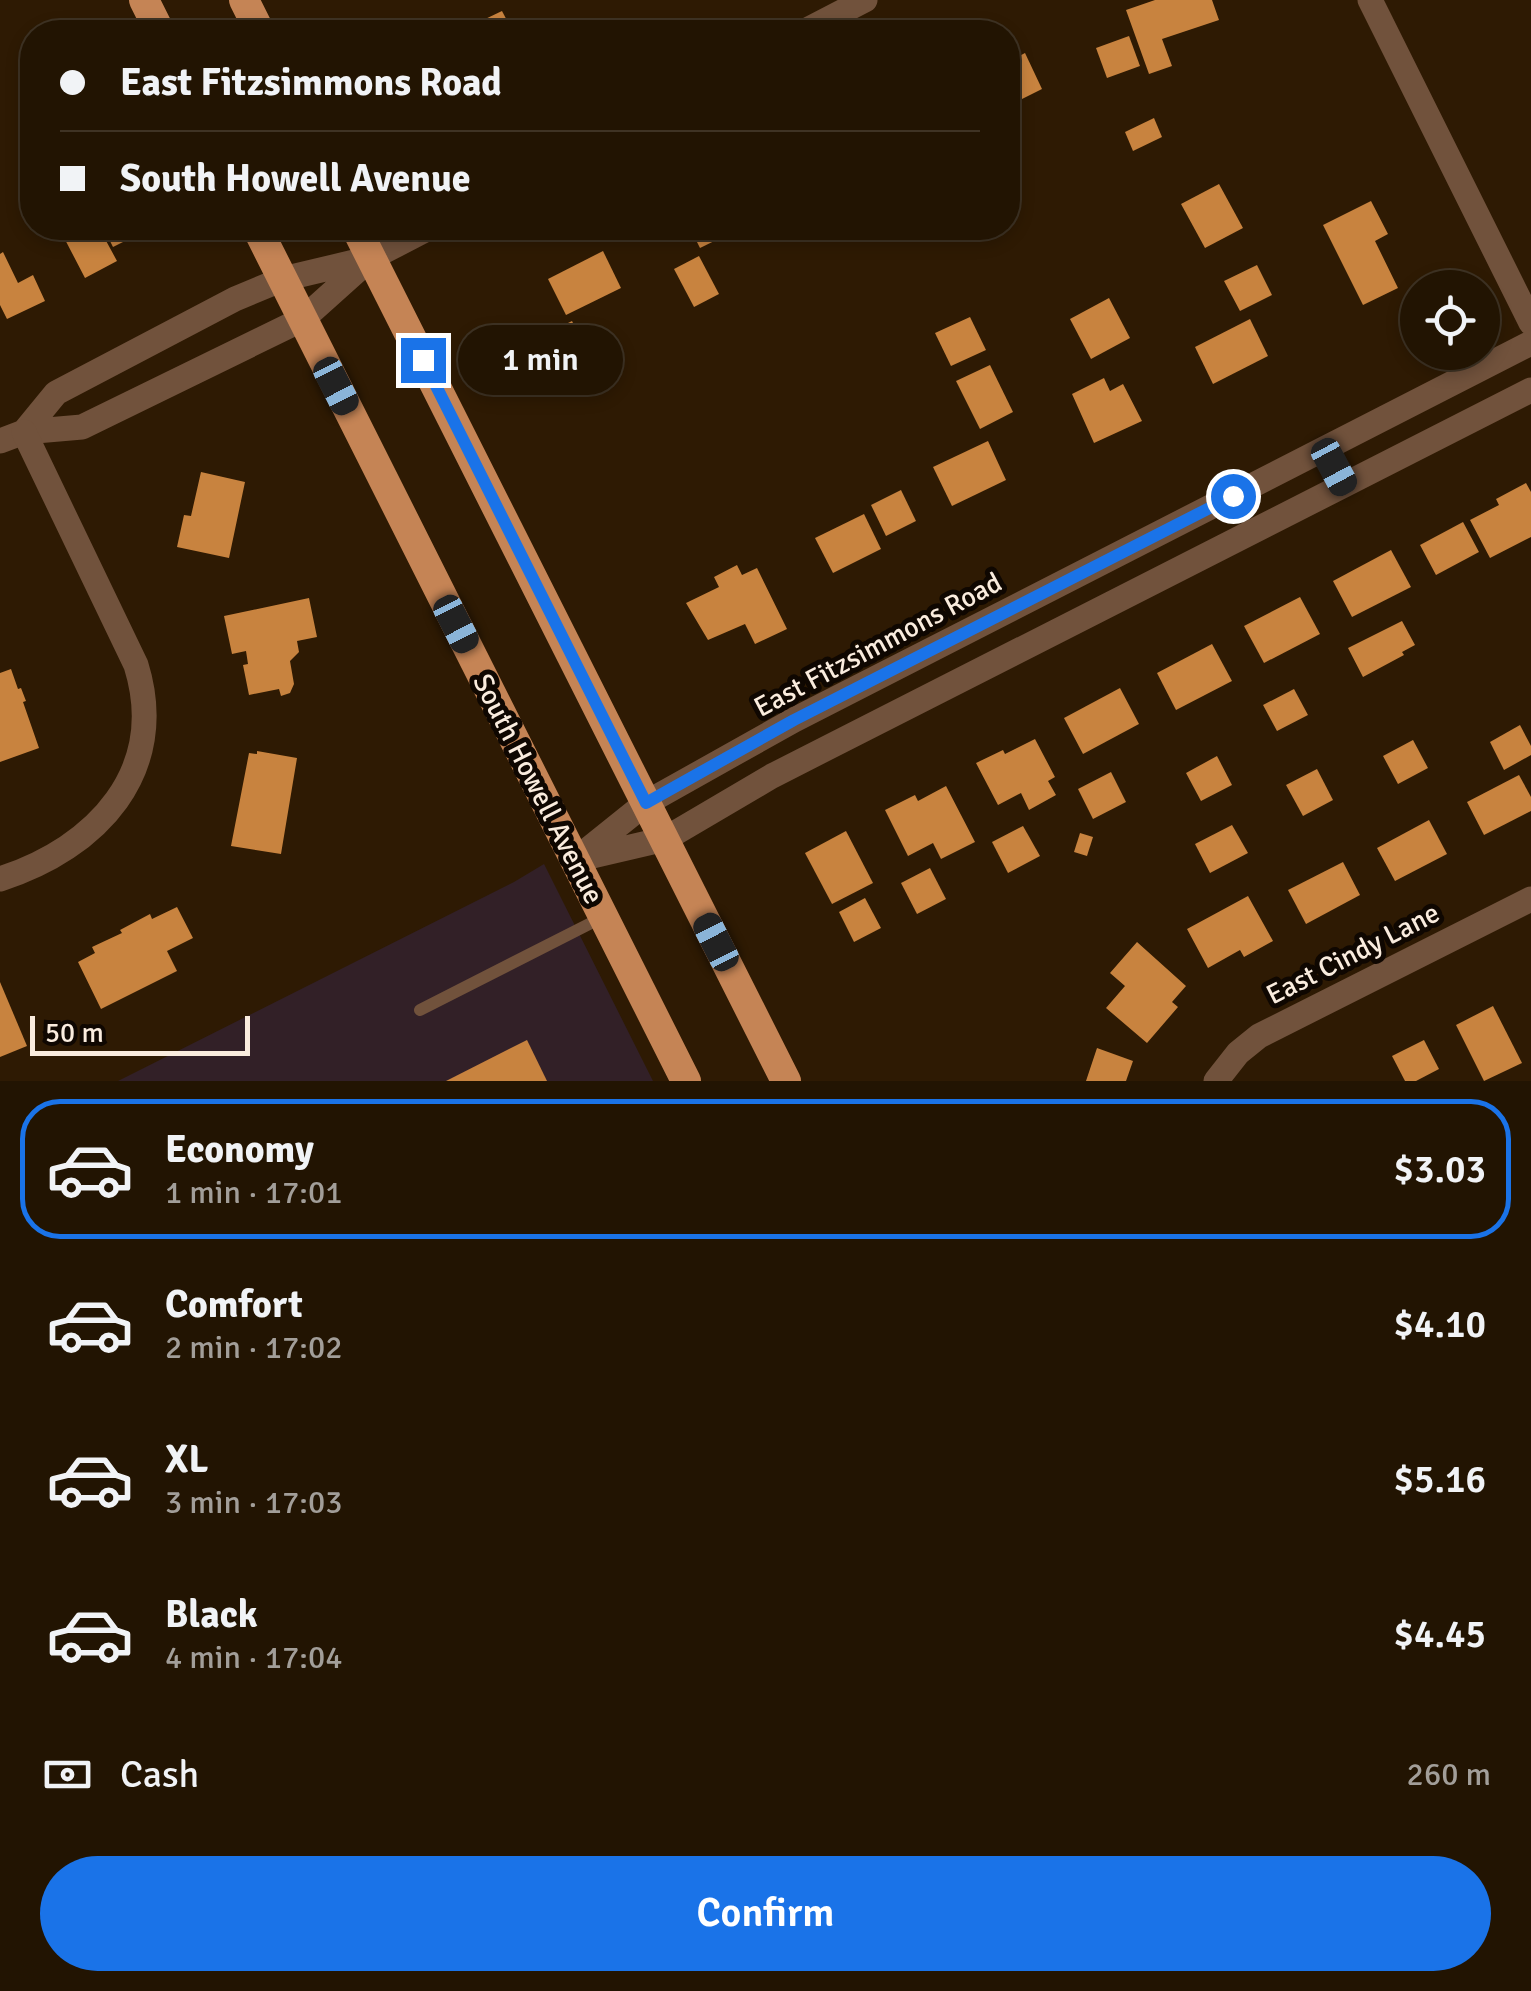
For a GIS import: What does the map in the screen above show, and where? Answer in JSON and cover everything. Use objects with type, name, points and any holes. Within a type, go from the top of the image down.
[{"type":"main road","name":"South Howell Avenue","points":[[263,240],[686,1081]]},
{"type":"main road","points":[[362,240],[786,1081]]},
{"type":"street","points":[[837,6],[866,0]]},
{"type":"street","points":[[1370,0],[1531,323]]},
{"type":"street","points":[[12,436],[82,427],[302,319],[371,258],[406,240]]},
{"type":"street","points":[[12,436],[56,393],[235,300],[283,278],[371,258]]},
{"type":"street","name":"East Fitzsimmons Road","points":[[574,860],[646,803],[794,720],[1531,344]]},
{"type":"street","points":[[574,860],[665,839],[772,776],[1531,390]]},
{"type":"street","points":[[0,879],[68,848],[99,824],[120,798],[137,766],[146,722],[145,693],[136,665],[12,436]]},
{"type":"street","points":[[1324,449],[1344,485]]},
{"type":"street","points":[[1141,542],[1161,579]]},
{"type":"street","points":[[960,634],[980,672]]},
{"type":"street","name":"East Cindy Lane","points":[[1216,1081],[1238,1053],[1259,1036],[1529,905]]},
{"type":"lane","points":[[420,1010],[603,917]]},
{"type":"shaded area","points":[[544,864],[653,1081],[118,1081],[514,882]]},
{"type":"building","points":[[1155,0],[1212,0],[1219,20],[1162,39],[1172,66],[1149,74],[1126,10]]},
{"type":"building","points":[[502,11],[507,20],[483,20]]},
{"type":"building","points":[[1129,36],[1140,66],[1107,78],[1096,48]]},
{"type":"building","points":[[1025,53],[1042,89],[1020,100],[1020,56]]},
{"type":"building","points":[[1154,118],[1162,137],[1133,151],[1125,132]]},
{"type":"building","points":[[1219,184],[1243,228],[1205,248],[1181,204]]},
{"type":"building","points":[[1371,201],[1388,234],[1375,241],[1398,288],[1363,305],[1323,225]]},
{"type":"building","points":[[65,240],[106,240],[117,261],[85,278]]},
{"type":"building","points":[[696,240],[716,240],[700,248]]},
{"type":"building","points":[[603,251],[621,288],[566,315],[548,279]]},
{"type":"building","points":[[3,252],[18,283],[33,275],[45,301],[7,319],[0,305]]},
{"type":"building","points":[[699,256],[719,294],[694,307],[674,269]]},
{"type":"building","points":[[1257,265],[1272,295],[1240,311],[1224,281]]},
{"type":"building","points":[[1109,298],[1130,338],[1091,359],[1070,319]]},
{"type":"building","points":[[970,317],[986,350],[951,366],[935,333]]},
{"type":"building","points":[[1250,319],[1268,356],[1213,384],[1195,347]]},
{"type":"building","points":[[572,321],[586,350],[571,358],[576,368],[564,374],[559,364],[545,371],[530,342]]},
{"type":"building","points":[[990,365],[1013,412],[980,429],[956,381]]},
{"type":"building","points":[[1104,378],[1110,391],[1123,384],[1142,421],[1094,443],[1072,394]]},
{"type":"building","points":[[988,441],[1006,480],[952,506],[933,467]]},
{"type":"building","points":[[201,472],[245,482],[229,558],[177,547],[184,515],[191,516]]},
{"type":"building","points":[[1526,483],[1531,492],[1531,537],[1490,558],[1470,520],[1499,505],[1496,499]]},
{"type":"building","points":[[901,490],[916,521],[886,536],[871,505]]},
{"type":"building","points":[[864,514],[881,549],[833,573],[815,538]]},
{"type":"building","points":[[1463,522],[1479,552],[1436,575],[1420,545]]},
{"type":"building","points":[[1391,550],[1411,587],[1352,617],[1333,581]]},
{"type":"building","points":[[737,565],[742,575],[757,568],[787,629],[755,644],[745,624],[708,640],[686,603],[719,587],[714,577]]},
{"type":"building","points":[[1300,597],[1320,634],[1264,663],[1244,626]]},
{"type":"building","points":[[309,598],[317,637],[297,641],[299,652],[290,661],[294,684],[290,693],[281,696],[279,689],[249,695],[243,665],[248,664],[246,651],[232,654],[224,616]]},
{"type":"building","points":[[1402,621],[1415,645],[1363,677],[1348,648]]},
{"type":"building","points":[[1212,644],[1232,681],[1176,710],[1157,673]]},
{"type":"building","points":[[11,669],[26,701],[23,702],[39,748],[0,762],[0,673]]},
{"type":"building","points":[[1120,688],[1139,724],[1083,754],[1064,718]]},
{"type":"building","points":[[1294,689],[1308,715],[1277,731],[1263,705]]},
{"type":"building","points":[[1520,725],[1531,746],[1531,755],[1504,770],[1490,742]]},
{"type":"building","points":[[1035,739],[1055,777],[1048,781],[1056,795],[1029,810],[1021,793],[998,805],[976,763]]},
{"type":"building","points":[[1413,740],[1428,768],[1398,784],[1383,756]]},
{"type":"building","points":[[249,753],[297,758],[281,854],[231,846]]},
{"type":"building","points":[[1217,756],[1232,785],[1201,801],[1186,773]]},
{"type":"building","points":[[1317,769],[1333,800],[1303,816],[1286,785]]},
{"type":"building","points":[[1111,772],[1126,802],[1093,819],[1078,789]]},
{"type":"building","points":[[1519,775],[1531,797],[1531,811],[1484,835],[1467,802]]},
{"type":"building","points":[[946,786],[975,842],[941,859],[933,843],[908,856],[885,810],[915,795],[918,801]]},
{"type":"building","points":[[1429,820],[1447,854],[1395,881],[1377,848]]},
{"type":"building","points":[[1232,825],[1248,853],[1210,873],[1195,844]]},
{"type":"building","points":[[1023,826],[1040,856],[1008,873],[992,842]]},
{"type":"building","points":[[846,831],[873,883],[832,904],[805,853]]},
{"type":"building","points":[[1080,833],[1093,837],[1087,856],[1074,852]]},
{"type":"building","points":[[1343,862],[1360,895],[1306,924],[1288,890]]},
{"type":"building","points":[[930,868],[946,899],[917,914],[901,883]]},
{"type":"building","points":[[1248,896],[1273,941],[1244,957],[1240,950],[1208,968],[1187,929]]},
{"type":"building","points":[[865,898],[881,928],[854,942],[839,912]]},
{"type":"building","points":[[177,907],[193,938],[167,951],[177,971],[101,1009],[78,962],[95,953],[92,947],[122,933],[120,930],[150,914],[152,919]]},
{"type":"building","points":[[1137,942],[1186,986],[1172,1002],[1178,1007],[1147,1043],[1106,1008],[1125,986],[1110,973]]},
{"type":"building","points":[[0,982],[27,1046],[0,1057]]},
{"type":"building","points":[[1493,1006],[1522,1063],[1484,1081],[1456,1025]]},
{"type":"building","points":[[527,1040],[547,1081],[446,1081]]},
{"type":"building","points":[[1424,1040],[1439,1069],[1416,1081],[1405,1081],[1392,1056]]},
{"type":"building","points":[[1097,1048],[1133,1061],[1126,1081],[1086,1081]]},
{"type":"route","points":[[423,360],[646,803],[794,720],[1233,496]]}]
